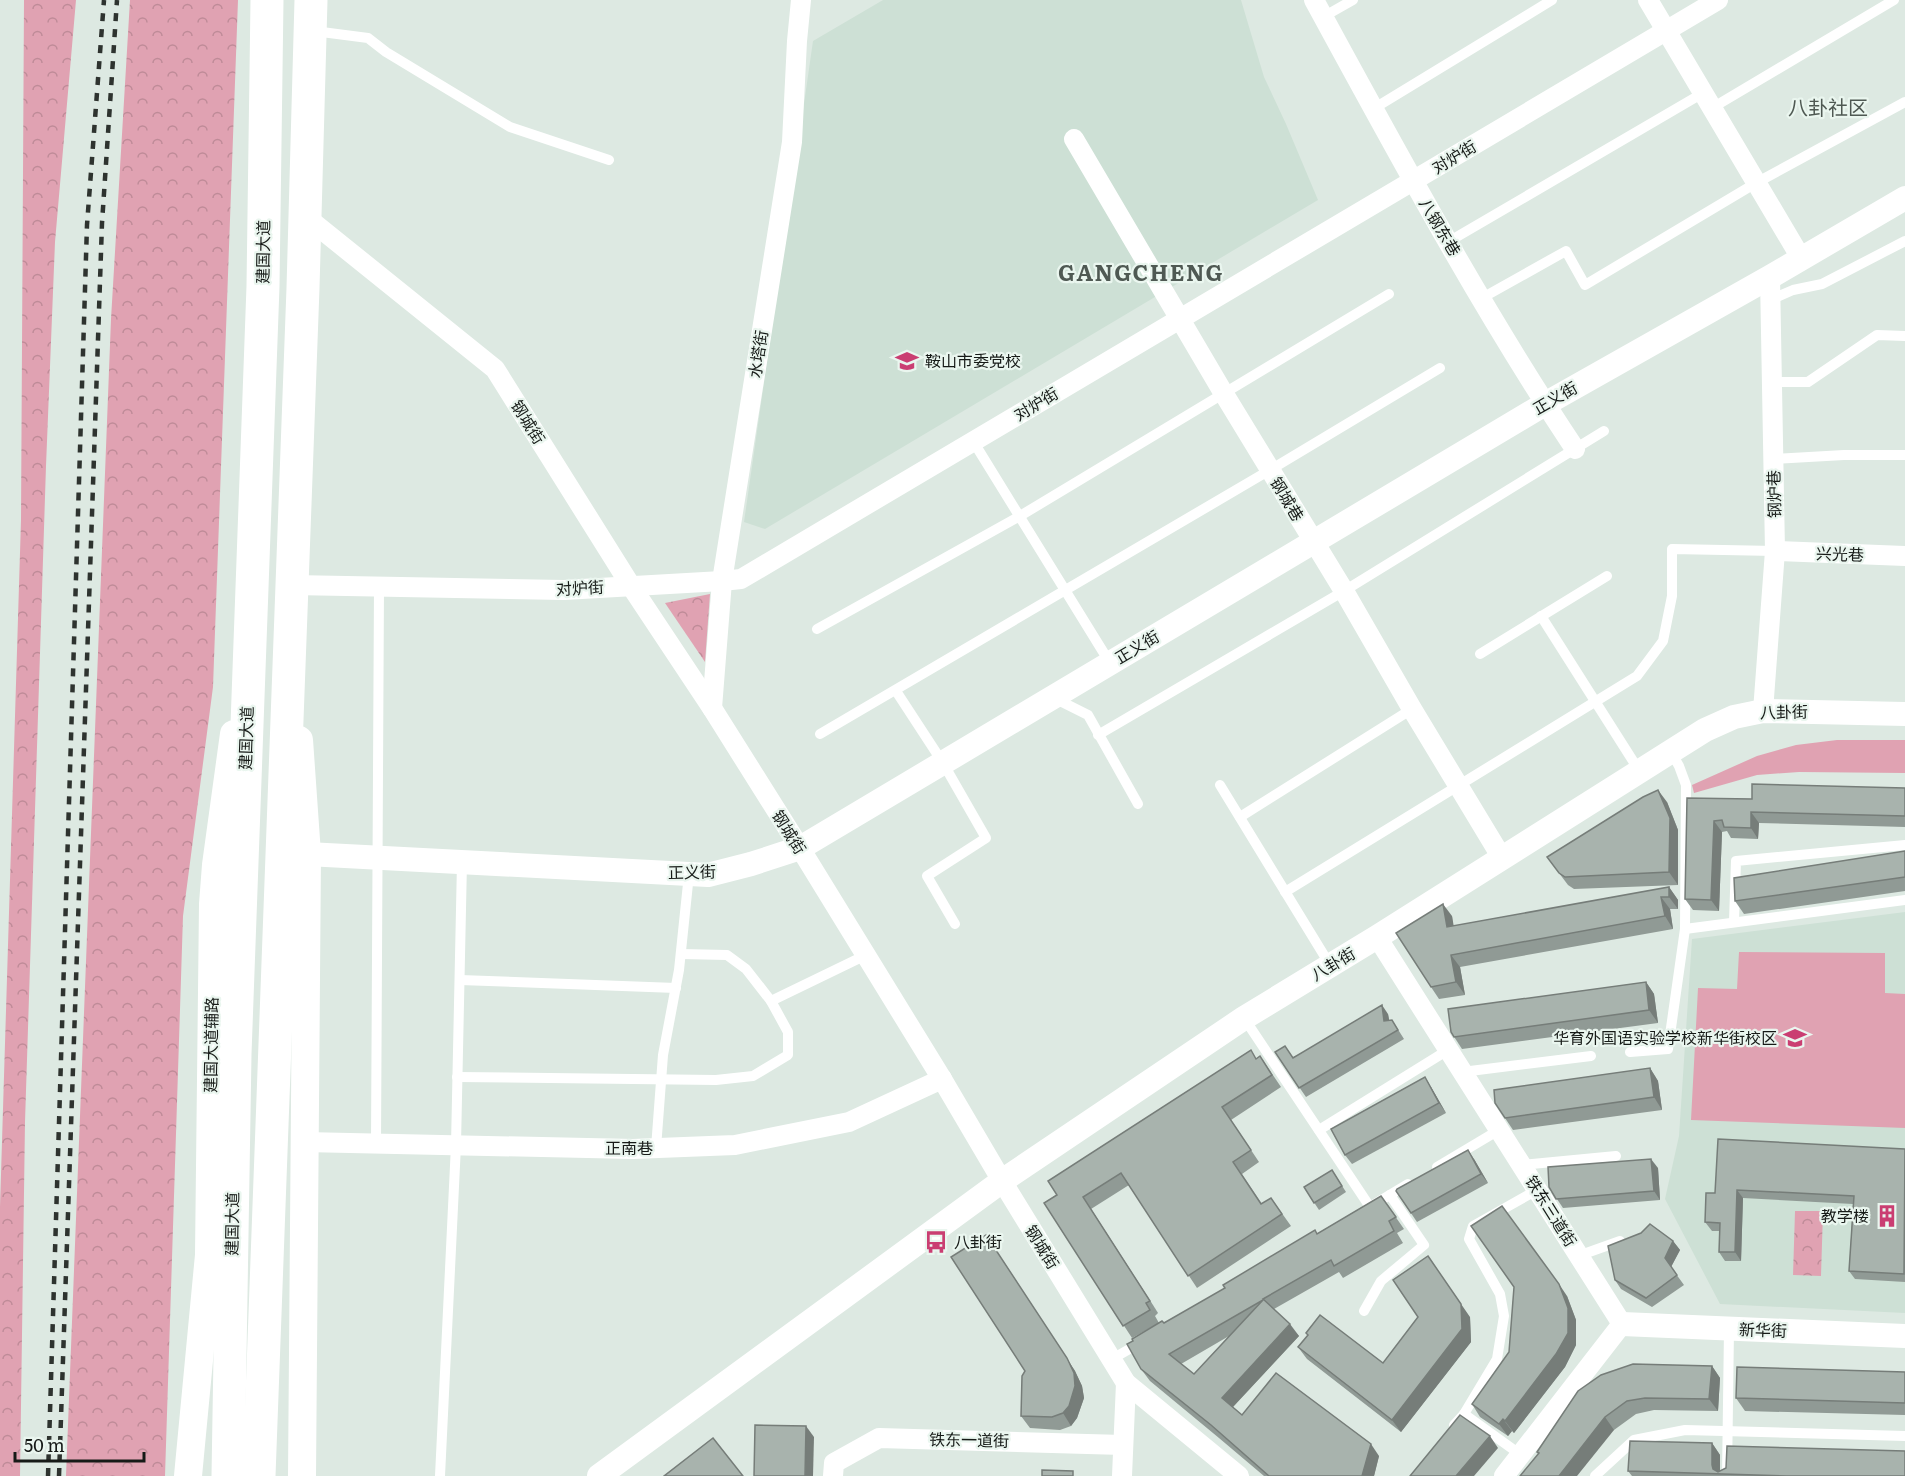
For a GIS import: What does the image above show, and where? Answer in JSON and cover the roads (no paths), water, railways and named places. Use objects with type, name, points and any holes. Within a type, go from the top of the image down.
[{"type":"highway","name":"建国大道","points":[[228,1476],[235,1054],[263,286],[267,0]]},
{"type":"highway","points":[[259,1476],[311,15]]},
{"type":"highway","points":[[267,1266],[281,1476]]},
{"type":"highway","points":[[222,1476],[228,1433]]},
{"type":"main road","name":"建国大道辅路","points":[[188,1476],[209,1255],[213,904],[216,865],[251,616]]},
{"type":"main road","points":[[290,627],[307,854],[302,1476]]},
{"type":"street","name":"水塔街","points":[[712,708],[722,581],[792,142],[801,0]]},
{"type":"street","points":[[1648,0],[1801,258]]},
{"type":"street","name":"对炉街","points":[[292,585],[564,590],[741,579],[1718,0]]},
{"type":"street","name":"八钢东巷","points":[[1319,9],[1412,182],[1545,404],[1575,449]]},
{"type":"street","name":"钢城巷","points":[[1074,139],[1502,858]]},
{"type":"street","name":"正义街","points":[[307,854],[708,875],[800,848],[1545,404],[1770,289],[1801,258],[1905,198]]},
{"type":"street","name":"钢城街","points":[[305,216],[495,369],[631,586],[712,708],[800,848],[1126,1383],[1239,1476]]},
{"type":"street","name":"钢炉巷","points":[[1763,711],[1775,551],[1770,289]]},
{"type":"street","name":"兴光巷","points":[[1775,551],[1905,556]]},
{"type":"street","name":"八卦街","points":[[599,1476],[1002,1180],[1244,1018],[1705,730],[1734,717],[1763,711],[1905,714]]},
{"type":"street","name":"铁东三道街","points":[[1377,937],[1622,1324]]},
{"type":"street","name":"正南巷","points":[[304,1142],[656,1148],[735,1146],[849,1122],[942,1078]]},
{"type":"street","points":[[1504,1476],[1622,1324]]},
{"type":"street","name":"新华街","points":[[1622,1324],[1905,1336]]},
{"type":"street","points":[[1122,1476],[1126,1383]]},
{"type":"street","name":"铁东一道街","points":[[833,1476],[834,1463],[879,1438],[1123,1445]]},
{"type":"lane","points":[[1319,9],[1353,0]]},
{"type":"lane","points":[[1373,109],[1552,0]]},
{"type":"lane","points":[[1448,242],[1894,0]]},
{"type":"lane","points":[[311,15],[368,38],[386,52],[510,127],[609,160]]},
{"type":"lane","points":[[1482,298],[1566,251],[1585,285],[1756,183],[1905,102]]},
{"type":"lane","points":[[1770,289],[1793,290],[1822,284],[1905,241]]},
{"type":"lane","points":[[817,629],[1020,516],[1389,294]]},
{"type":"lane","points":[[1772,382],[1808,382],[1877,336],[1905,336]]},
{"type":"lane","points":[[820,734],[1440,368]]},
{"type":"lane","points":[[1098,735],[1344,591],[1604,431]]},
{"type":"lane","points":[[973,441],[1110,663]]},
{"type":"lane","points":[[1773,459],[1844,455],[1905,455]]},
{"type":"lane","points":[[1285,892],[1637,676],[1663,641],[1672,596],[1672,549],[1775,551]]},
{"type":"lane","points":[[1480,654],[1607,576]]},
{"type":"lane","points":[[376,1143],[379,587]]},
{"type":"lane","points":[[1541,616],[1640,771]]},
{"type":"lane","points":[[896,691],[943,762],[986,838],[927,876],[955,924]]},
{"type":"lane","points":[[1054,697],[1088,715],[1138,804]]},
{"type":"lane","points":[[1240,818],[1412,709]]},
{"type":"lane","points":[[1630,1052],[1668,1049],[1685,929],[1686,785],[1671,752]]},
{"type":"lane","points":[[1220,784],[1330,965]]},
{"type":"lane","points":[[1734,922],[1736,861],[1905,845]]},
{"type":"lane","points":[[440,1476],[456,1145],[462,862]]},
{"type":"lane","points":[[656,1148],[663,1055],[681,954],[689,874]]},
{"type":"lane","points":[[1685,929],[1905,900]]},
{"type":"lane","points":[[457,1077],[716,1080],[753,1076],[788,1055],[788,1032],[771,1001],[746,969],[727,956],[681,954]]},
{"type":"lane","points":[[771,1001],[866,955]]},
{"type":"lane","points":[[460,980],[676,988]]},
{"type":"lane","points":[[1244,1018],[1370,1207]]},
{"type":"lane","points":[[1319,1130],[1448,1050]]},
{"type":"lane","points":[[1462,1072],[1592,1056]]},
{"type":"lane","points":[[1360,1213],[1499,1130]]},
{"type":"lane","points":[[1522,1165],[1616,1155]]},
{"type":"lane","points":[[1449,1432],[1464,1414],[1497,1359],[1504,1316],[1500,1294],[1469,1239],[1473,1226],[1536,1190]]},
{"type":"lane","points":[[1364,1311],[1381,1281],[1424,1245],[1390,1195]]},
{"type":"lane","points":[[1578,1256],[1620,1241]]},
{"type":"lane","points":[[1727,1476],[1729,1328]]},
{"type":"lane","points":[[1112,1359],[1153,1335]]},
{"type":"lane","points":[[1464,1414],[1521,1455]]},
{"type":"lane","points":[[1595,1476],[1634,1440],[1685,1430],[1905,1436]]},
{"type":"railway","points":[[48,1476],[87,225],[104,0]]},
{"type":"railway","points":[[59,1476],[102,223],[117,0]]},
{"type":"place","name":"鞍山市委党校","points":[[907,361]]},
{"type":"place","name":"华育外国语实验学校新华街校区","points":[[1795,1038]]},
{"type":"place","name":"教学楼","points":[[1887,1216]]},
{"type":"place","name":"八卦街","points":[[936,1242]]},
{"type":"district","name":"八卦社区","points":[[1828,108]]},
{"type":"district","name":"GANGCHENG","points":[[1141,273]]}]
